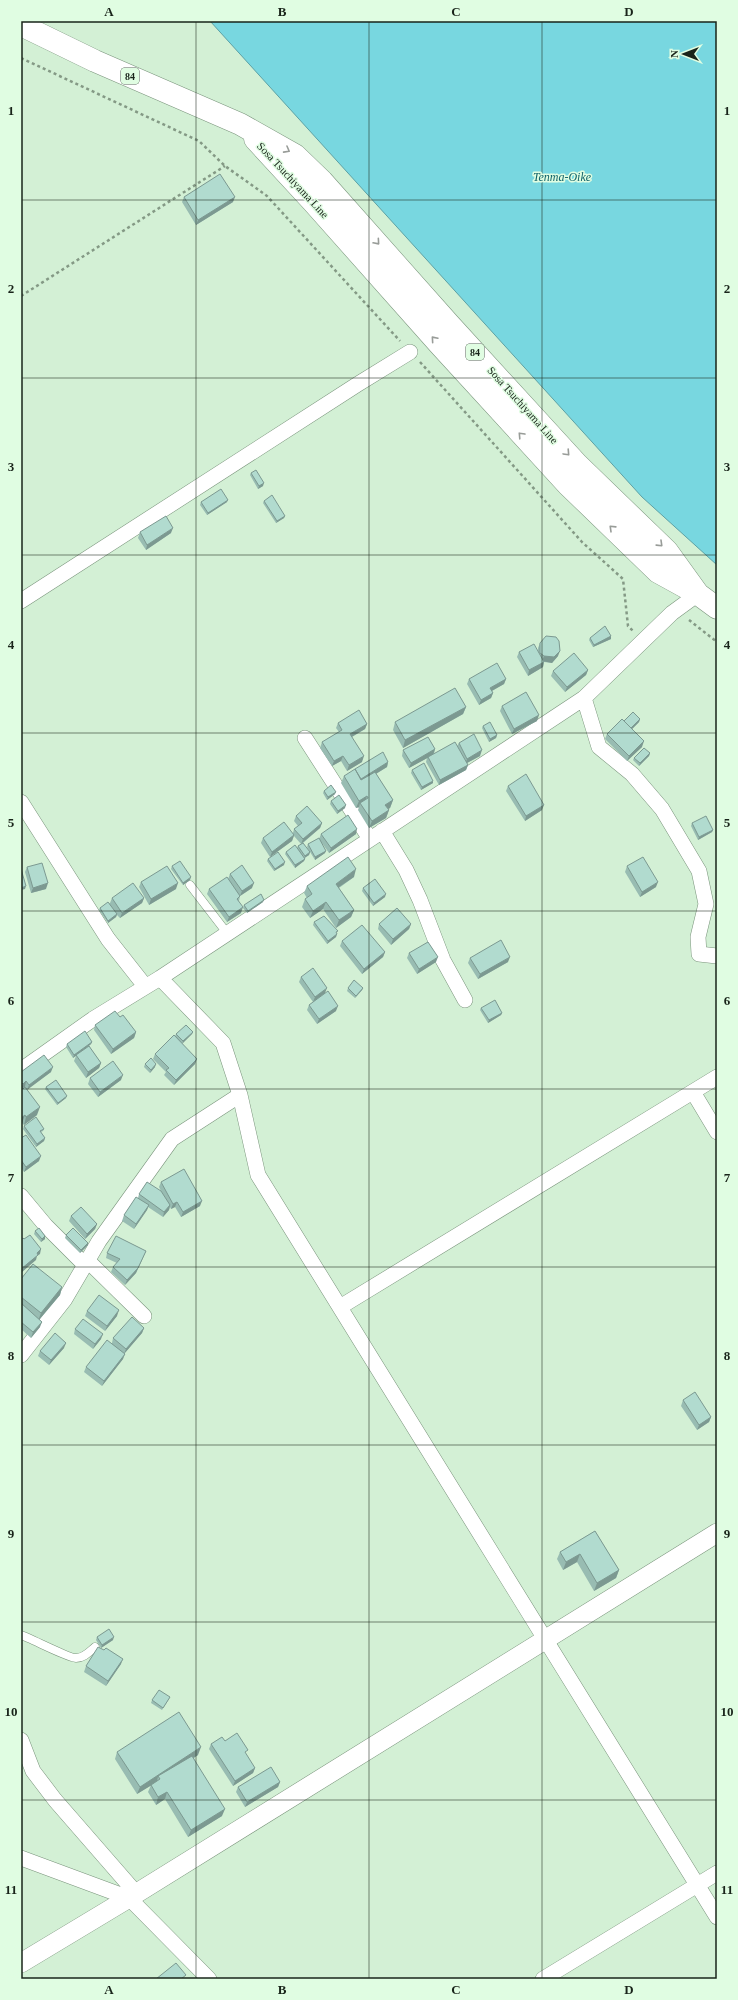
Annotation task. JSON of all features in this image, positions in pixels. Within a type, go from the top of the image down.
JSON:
[{"type":"main road","name":"Sosa Tsuchiyama Line","points":[[21,26],[95,61],[240,124],[313,202],[445,351],[568,485],[658,572],[698,594],[717,608]]},
{"type":"street","points":[[21,602],[410,352]]},
{"type":"street","points":[[21,1070],[93,1019],[160,978],[584,698],[672,612],[698,594]]},
{"type":"street","points":[[584,698],[599,747],[632,774],[662,809],[699,871],[706,904],[698,937],[699,954],[717,956]]},
{"type":"street","points":[[305,738],[376,835],[406,870],[420,900],[443,960],[465,1000]]},
{"type":"street","points":[[21,802],[108,938],[145,986]]},
{"type":"street","points":[[160,978],[223,1042],[240,1095],[258,1175],[717,1917]]},
{"type":"street","points":[[340,1307],[717,1077]]},
{"type":"street","points":[[693,1092],[717,1132]]},
{"type":"street","points":[[21,1355],[65,1299],[99,1241],[172,1140],[240,1095]]},
{"type":"street","points":[[21,1196],[46,1226],[144,1316]]},
{"type":"street","points":[[21,1963],[717,1533]]},
{"type":"street","points":[[21,1740],[33,1771],[132,1895],[206,1978]]},
{"type":"street","points":[[21,1858],[132,1895]]},
{"type":"street","points":[[543,1979],[717,1873]]},
{"type":"lane","points":[[190,885],[227,933]]},
{"type":"lane","points":[[21,1635],[40,1642],[75,1659],[83,1657],[95,1647]]},
{"type":"path","points":[[21,58],[199,140],[225,166],[267,196],[582,542],[623,579],[628,626],[642,642]]},
{"type":"path","points":[[21,296],[225,166]]},
{"type":"path","points":[[689,620],[717,642]]},
{"type":"water","name":"Tenma-Oike","points":[[210,21],[717,21],[717,565],[642,497]]},
{"type":"building","points":[[220,174],[235,197],[198,220],[184,197]]},
{"type":"building","points":[[256,470],[264,483],[259,486],[251,473]]},
{"type":"building","points":[[221,489],[228,500],[208,513],[201,502]]},
{"type":"building","points":[[272,495],[285,516],[277,521],[264,501]]},
{"type":"building","points":[[166,516],[173,528],[147,545],[140,532]]},
{"type":"building","points":[[605,626],[611,636],[594,645],[590,638]]},
{"type":"building","points":[[546,636],[556,637],[559,641],[560,651],[554,657],[544,656],[540,653],[540,643]]},
{"type":"building","points":[[534,644],[544,662],[529,670],[519,652]]},
{"type":"building","points":[[574,653],[588,670],[567,687],[553,671]]},
{"type":"building","points":[[497,663],[506,679],[490,688],[493,693],[481,700],[469,679]]},
{"type":"building","points":[[455,688],[466,707],[405,740],[395,722]]},
{"type":"building","points":[[526,692],[539,715],[514,729],[502,706]]},
{"type":"building","points":[[359,710],[367,724],[350,734],[364,756],[349,765],[343,756],[334,761],[322,742],[342,730],[338,723]]},
{"type":"building","points":[[633,712],[640,719],[631,728],[624,721]]},
{"type":"building","points":[[622,719],[644,741],[629,756],[607,734]]},
{"type":"building","points":[[490,722],[497,735],[490,739],[483,726]]},
{"type":"building","points":[[474,734],[482,750],[467,759],[459,743]]},
{"type":"building","points":[[428,737],[435,749],[411,763],[403,750]]},
{"type":"building","points":[[455,742],[468,765],[440,780],[428,757]]},
{"type":"building","points":[[644,748],[650,753],[640,763],[634,758]]},
{"type":"building","points":[[383,752],[388,762],[361,779],[355,769]]},
{"type":"building","points":[[424,763],[433,781],[422,787],[412,770]]},
{"type":"building","points":[[355,769],[361,780],[375,772],[393,800],[385,805],[389,810],[372,821],[360,803],[368,798],[367,796],[359,801],[344,776]]},
{"type":"building","points":[[526,774],[544,805],[526,816],[508,786]]},
{"type":"building","points":[[331,785],[336,792],[328,797],[324,791]]},
{"type":"building","points":[[339,795],[346,805],[338,811],[331,801]]},
{"type":"building","points":[[307,806],[322,823],[303,839],[294,829],[302,823],[296,816]]},
{"type":"building","points":[[348,815],[357,829],[331,848],[321,834]]},
{"type":"building","points":[[706,816],[713,830],[699,837],[692,823]]},
{"type":"building","points":[[284,822],[294,835],[272,852],[263,838]]},
{"type":"building","points":[[319,838],[326,851],[315,857],[308,844]]},
{"type":"building","points":[[303,843],[310,852],[305,856],[298,846]]},
{"type":"building","points":[[295,845],[305,859],[295,865],[286,852]]},
{"type":"building","points":[[278,852],[285,862],[275,869],[268,859]]},
{"type":"building","points":[[348,857],[356,869],[336,884],[354,910],[339,920],[326,902],[313,911],[305,899],[312,894],[307,886]]},
{"type":"building","points":[[643,857],[658,882],[642,892],[627,866]]},
{"type":"building","points":[[180,861],[191,877],[183,883],[172,866]]},
{"type":"building","points":[[42,863],[48,883],[33,888],[27,867]]},
{"type":"building","points":[[242,865],[254,883],[242,891],[230,874]]},
{"type":"building","points":[[167,866],[178,883],[151,899],[141,882]]},
{"type":"building","points":[[21,869],[26,886],[21,888]]},
{"type":"building","points":[[227,877],[240,896],[237,899],[243,907],[229,917],[209,889]]},
{"type":"building","points":[[375,879],[386,894],[374,903],[363,888]]},
{"type":"building","points":[[133,883],[144,898],[122,913],[112,898]]},
{"type":"building","points":[[261,894],[264,900],[248,911],[244,905]]},
{"type":"building","points":[[108,902],[117,914],[108,921],[100,908]]},
{"type":"building","points":[[397,908],[411,924],[393,939],[379,924]]},
{"type":"building","points":[[324,916],[338,931],[336,932],[337,934],[328,941],[314,922]]},
{"type":"building","points":[[362,925],[385,952],[364,969],[342,941]]},
{"type":"building","points":[[501,940],[510,957],[480,974],[470,958]]},
{"type":"building","points":[[428,942],[438,957],[419,969],[409,953]]},
{"type":"building","points":[[313,968],[327,988],[315,997],[301,977]]},
{"type":"building","points":[[354,980],[363,988],[356,996],[348,988]]},
{"type":"building","points":[[328,991],[338,1006],[319,1019],[309,1005]]},
{"type":"building","points":[[495,1000],[502,1013],[489,1020],[481,1008]]},
{"type":"building","points":[[115,1011],[120,1017],[123,1015],[136,1032],[113,1049],[95,1025]]},
{"type":"building","points":[[186,1025],[193,1032],[183,1041],[176,1034]]},
{"type":"building","points":[[85,1031],[92,1042],[74,1055],[67,1044]]},
{"type":"building","points":[[174,1035],[197,1059],[176,1080],[166,1070],[169,1068],[155,1054]]},
{"type":"building","points":[[89,1046],[101,1063],[88,1072],[76,1055]]},
{"type":"building","points":[[44,1055],[53,1067],[29,1085],[26,1081],[23,1084],[21,1082],[21,1072]]},
{"type":"building","points":[[151,1058],[156,1064],[151,1070],[145,1064]]},
{"type":"building","points":[[113,1061],[123,1075],[100,1092],[90,1078]]},
{"type":"building","points":[[56,1080],[67,1096],[58,1103],[46,1087]]},
{"type":"building","points":[[21,1086],[23,1089],[25,1087],[40,1107],[26,1117],[25,1115],[21,1118]]},
{"type":"building","points":[[36,1117],[44,1129],[40,1131],[45,1138],[37,1144],[24,1126]]},
{"type":"building","points":[[26,1135],[41,1156],[26,1167],[21,1160],[21,1138]]},
{"type":"building","points":[[184,1169],[202,1201],[183,1212],[177,1202],[173,1204],[161,1182]]},
{"type":"building","points":[[147,1182],[161,1191],[170,1205],[164,1212],[139,1194]]},
{"type":"building","points":[[136,1197],[149,1205],[136,1224],[124,1215]]},
{"type":"building","points":[[81,1207],[97,1224],[87,1234],[71,1216]]},
{"type":"building","points":[[39,1228],[45,1236],[42,1239],[35,1231]]},
{"type":"building","points":[[73,1228],[88,1243],[81,1250],[66,1235]]},
{"type":"building","points":[[30,1235],[41,1249],[37,1253],[38,1255],[21,1269],[21,1239],[24,1239]]},
{"type":"building","points":[[116,1236],[146,1251],[138,1268],[127,1280],[113,1267],[120,1259],[107,1253]]},
{"type":"building","points":[[33,1264],[62,1287],[41,1313],[21,1297],[21,1279]]},
{"type":"building","points":[[99,1295],[119,1310],[107,1326],[87,1311]]},
{"type":"building","points":[[21,1303],[42,1322],[33,1332],[21,1322]]},
{"type":"building","points":[[132,1317],[144,1328],[126,1349],[113,1338]]},
{"type":"building","points":[[83,1319],[103,1334],[95,1344],[75,1329]]},
{"type":"building","points":[[55,1333],[66,1343],[51,1360],[40,1351]]},
{"type":"building","points":[[107,1340],[125,1354],[104,1381],[86,1367]]},
{"type":"building","points":[[695,1392],[711,1417],[699,1425],[683,1400]]},
{"type":"building","points":[[595,1531],[619,1570],[597,1583],[580,1554],[566,1562],[560,1552]]},
{"type":"building","points":[[109,1629],[114,1637],[102,1645],[97,1637]]},
{"type":"building","points":[[98,1647],[104,1650],[106,1648],[123,1659],[108,1681],[86,1666]]},
{"type":"building","points":[[159,1690],[170,1697],[163,1708],[152,1700]]},
{"type":"building","points":[[179,1712],[201,1747],[140,1787],[117,1752]]},
{"type":"building","points":[[237,1733],[248,1750],[245,1752],[255,1768],[235,1781],[211,1744],[222,1737],[225,1741]]},
{"type":"building","points":[[192,1756],[225,1809],[191,1830],[167,1792],[158,1797],[151,1785],[160,1779],[158,1776]]},
{"type":"building","points":[[271,1767],[280,1782],[247,1802],[238,1787]]},
{"type":"building","points":[[176,1963],[186,1975],[181,1979],[156,1979]]}]
